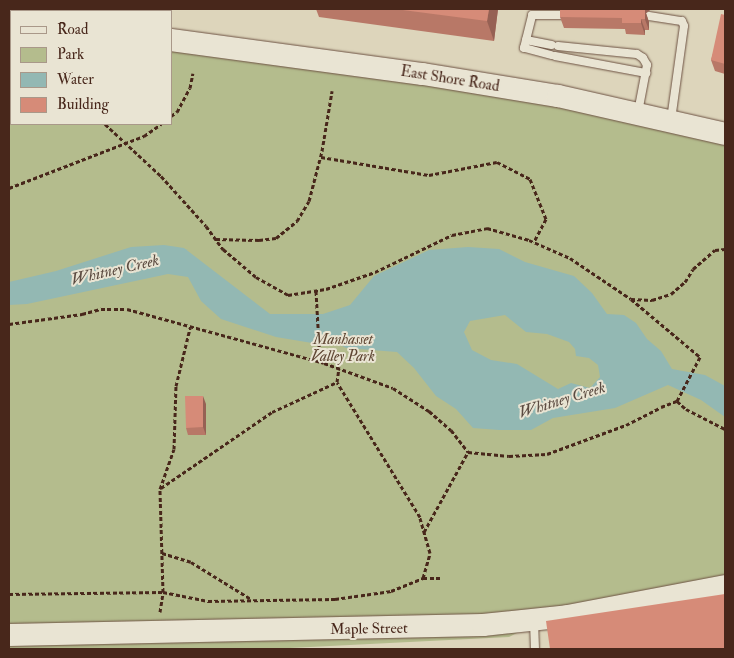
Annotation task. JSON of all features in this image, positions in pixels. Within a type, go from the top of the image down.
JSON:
[{"type":"street","name":"East Shore Road","points":[[172,40],[423,74],[558,96],[725,134]]},
{"type":"street","name":"Maple Street","points":[[9,635],[443,627],[534,620],[632,605],[725,586]]},
{"type":"lane","points":[[564,15],[532,15],[524,48],[646,73]]},
{"type":"lane","points":[[650,16],[682,21],[684,26],[671,122]]},
{"type":"lane","points":[[526,40],[637,54],[647,65],[638,114]]},
{"type":"lane","points":[[534,620],[535,649]]},
{"type":"path","points":[[172,115],[177,112],[190,88],[193,73]]},
{"type":"path","points":[[215,239],[276,238],[297,221],[309,201],[321,157],[332,91]]},
{"type":"path","points":[[9,324],[82,314],[101,309],[127,309],[190,328],[320,362],[393,388],[429,411],[451,430],[468,452],[509,456],[547,454],[626,425],[677,401],[700,357],[631,299],[570,258],[534,242],[486,228],[452,235],[375,272],[316,290],[288,295],[256,277],[222,249],[161,176],[106,125]]},
{"type":"path","points":[[9,188],[144,136],[160,125]]},
{"type":"path","points":[[321,157],[428,175],[497,162],[530,179],[546,219],[534,242]]},
{"type":"path","points":[[631,299],[652,300],[671,294],[685,282],[693,269],[715,250],[725,249]]},
{"type":"path","points":[[316,290],[320,362]]},
{"type":"path","points":[[157,632],[163,592],[160,489],[174,449],[176,386],[190,328]]},
{"type":"path","points":[[339,368],[338,382],[420,517],[430,553],[423,578]]},
{"type":"path","points":[[160,489],[272,412],[338,382]]},
{"type":"path","points":[[677,401],[686,408],[725,429]]},
{"type":"path","points":[[424,532],[468,452]]},
{"type":"path","points":[[162,553],[191,562],[251,600]]},
{"type":"path","points":[[9,594],[163,592],[208,601],[335,599],[391,591],[423,578],[441,578]]},
{"type":"green space","name":"Manhasset Valley Park","points":[[9,18],[10,125],[172,125],[172,40],[725,133],[725,586],[519,632],[509,637],[270,649],[9,649]]},
{"type":"water","name":"Whitney Creek","points":[[164,245],[184,248],[270,314],[323,314],[350,305],[374,276],[429,250],[468,247],[499,249],[525,262],[574,276],[592,293],[607,314],[624,315],[636,323],[647,339],[661,351],[672,369],[705,375],[725,386],[725,417],[701,400],[668,385],[615,408],[553,418],[531,430],[473,428],[456,409],[436,396],[414,368],[397,352],[346,348],[340,345],[336,336],[312,343],[276,337],[221,319],[201,301],[188,277],[168,274],[27,304],[9,305],[9,282],[56,271],[131,247]],"holes":[[[505,315],[526,332],[547,334],[569,342],[575,349],[576,356],[589,358],[598,365],[600,377],[590,388],[571,383],[558,389],[517,364],[491,360],[472,350],[464,332],[470,321]]]},
{"type":"building","points":[[395,9],[489,9],[487,21]]},
{"type":"building","points":[[560,9],[641,9],[645,10],[645,19],[641,19],[641,23],[622,23],[622,18],[560,17]]},
{"type":"building","points":[[721,14],[725,15],[725,64],[711,60]]},
{"type":"building","points":[[185,396],[203,396],[203,427],[186,428]]},
{"type":"building","points":[[725,594],[725,649],[550,649],[546,621]]}]
